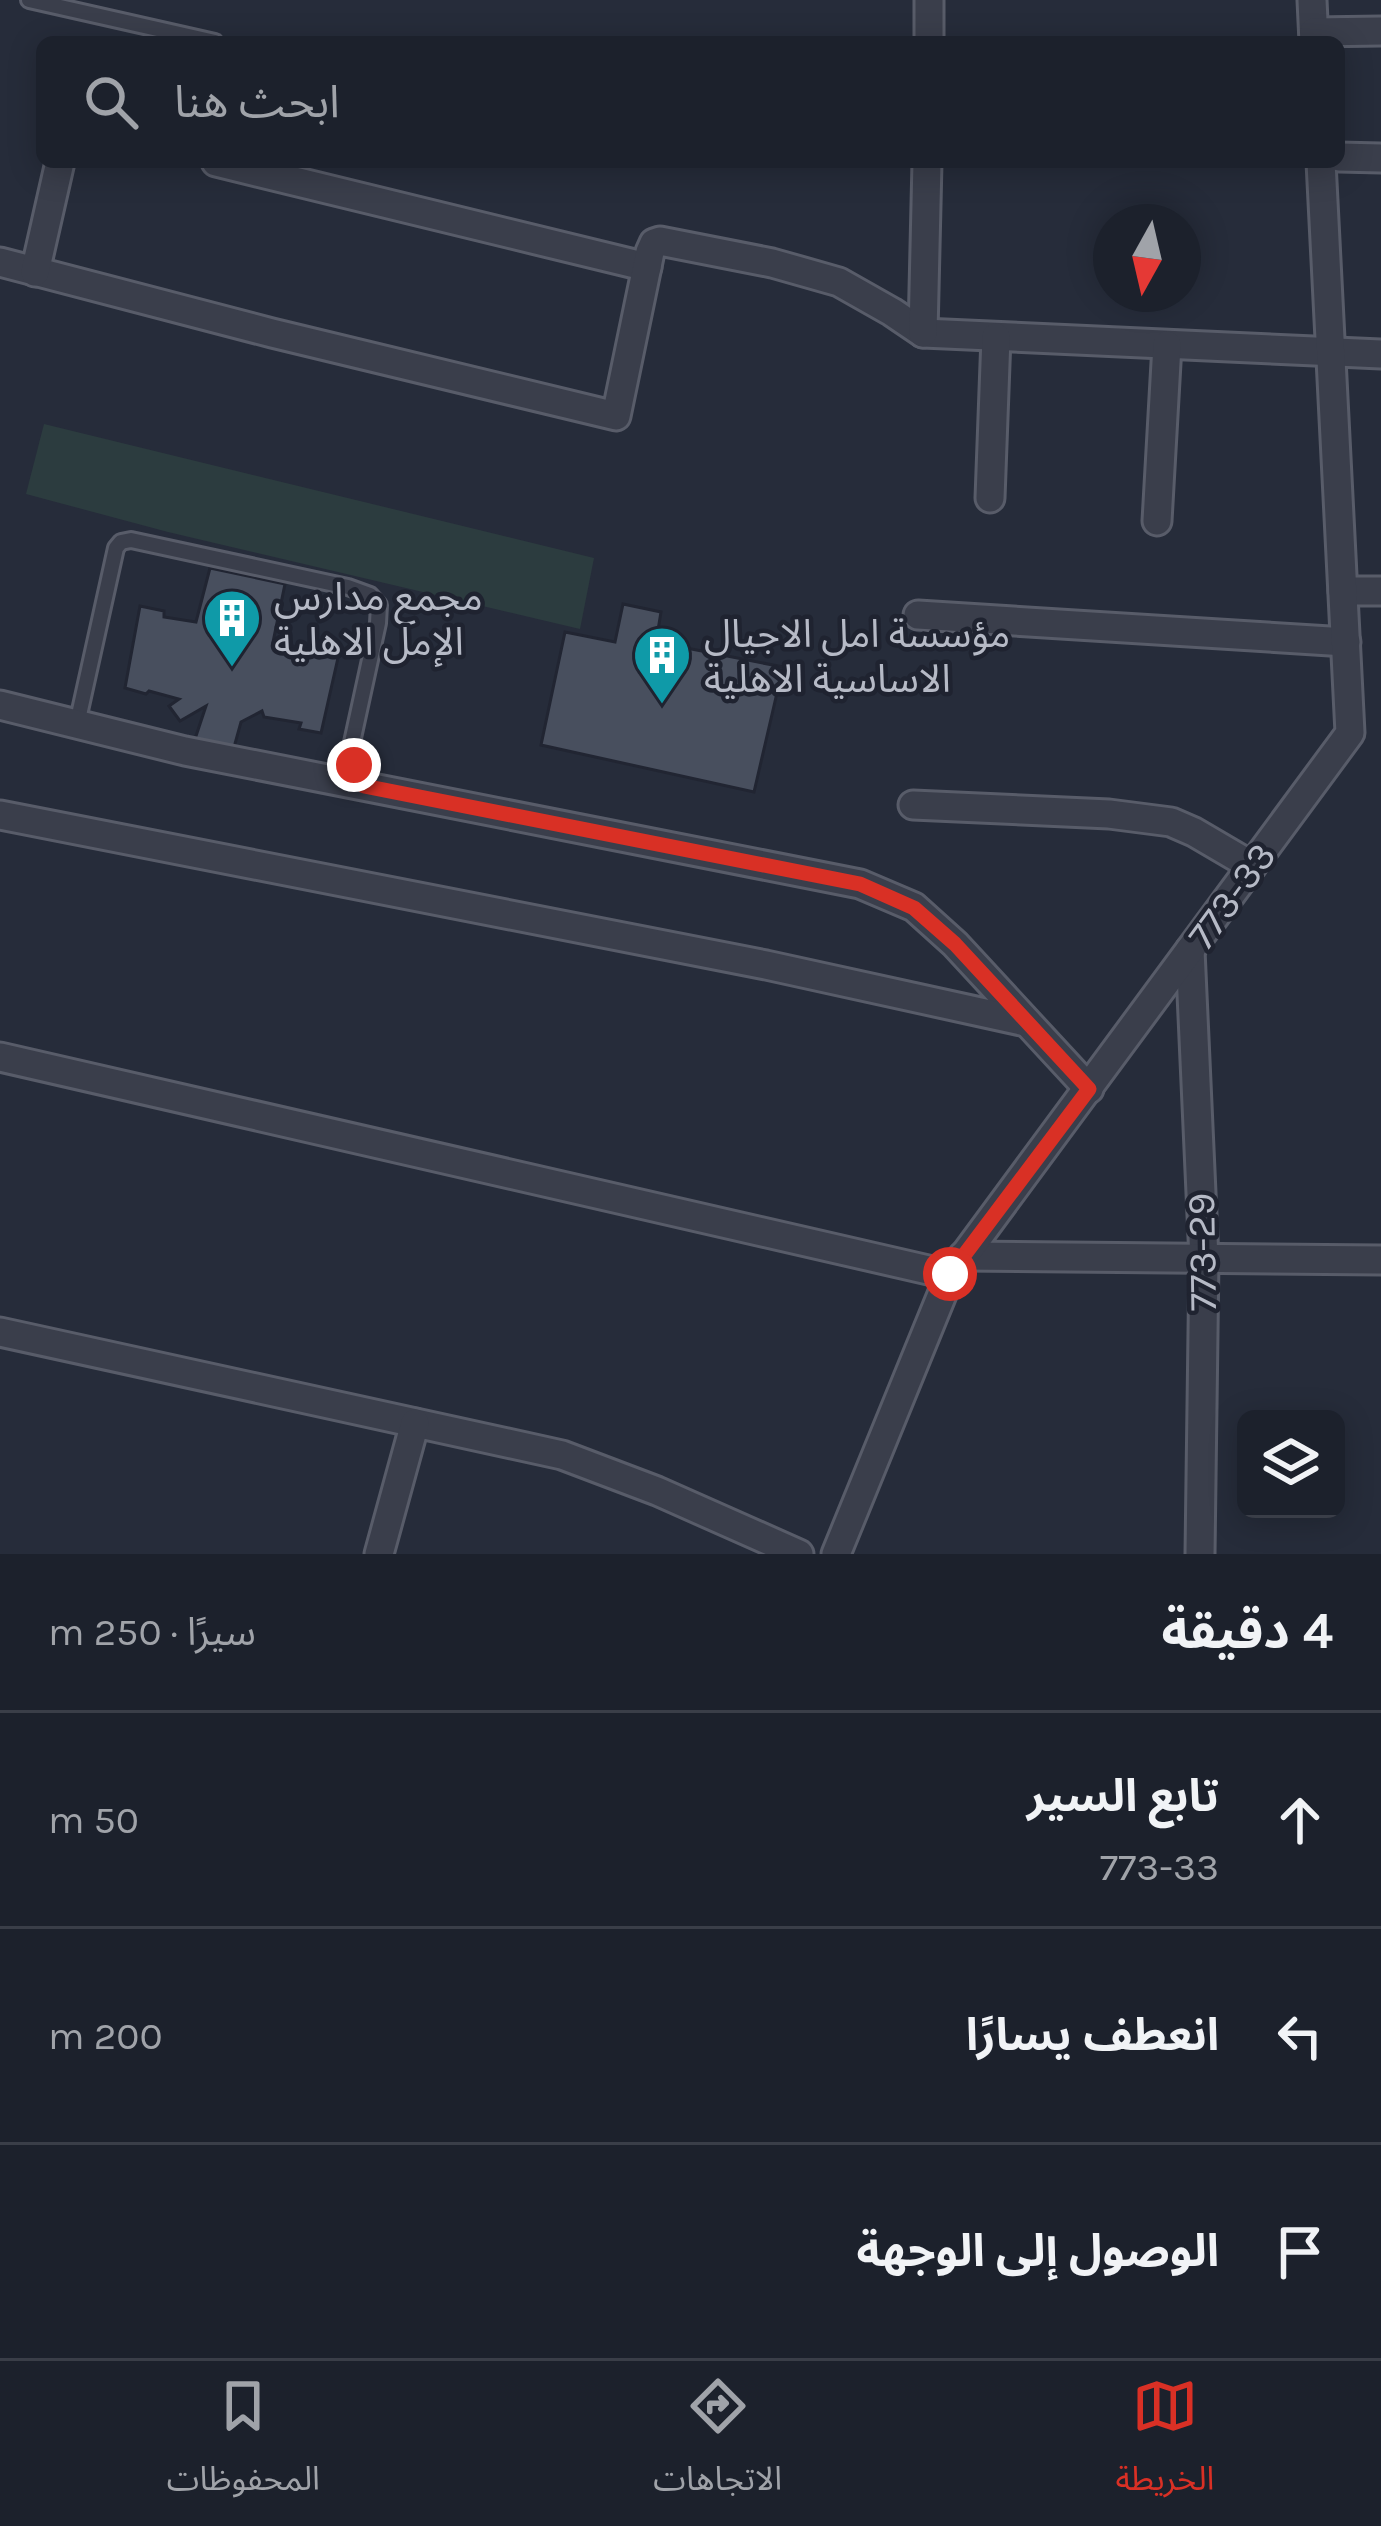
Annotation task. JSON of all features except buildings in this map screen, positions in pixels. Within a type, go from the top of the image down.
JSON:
[{"type":"street","points":[[928,36],[929,0]]},
{"type":"street","points":[[1312,0],[1314,36]]},
{"type":"street","points":[[1325,36],[1381,31]]},
{"type":"street","points":[[1345,158],[1381,158]]},
{"type":"street","points":[[35,272],[59,168]]},
{"type":"street","points":[[241,168],[647,267]]},
{"type":"street","points":[[922,333],[927,168]]},
{"type":"street","points":[[1322,168],[1350,733],[1381,734]]},
{"type":"street","points":[[0,262],[616,416],[651,247],[660,241],[772,262],[839,282],[922,333],[1381,354]]},
{"type":"street","points":[[990,498],[996,337]]},
{"type":"street","points":[[1157,521],[1167,345]]},
{"type":"street","points":[[1343,591],[1381,591]]},
{"type":"street","points":[[918,615],[1346,642]]},
{"type":"street","points":[[0,705],[184,751],[860,884],[914,908],[955,944],[1089,1089]]},
{"type":"street","name":"773-33","points":[[836,1554],[957,1265],[1350,733]]},
{"type":"street","points":[[913,805],[1109,814],[1171,822],[1252,866]]},
{"type":"street","points":[[0,814],[766,965],[1026,1022]]},
{"type":"street","name":"773-29","points":[[1190,950],[1204,1259],[1199,1554]]},
{"type":"street","points":[[0,1057],[957,1265],[1381,1259]]},
{"type":"street","points":[[0,1332],[562,1455],[799,1554]]},
{"type":"street","points":[[379,1554],[415,1423]]},
{"type":"lane","points":[[29,0],[188,36]]},
{"type":"lane","points":[[77,724],[116,548],[131,540],[370,595],[379,605],[378,622],[351,747],[364,786]]},
{"type":"shaded area","points":[[44,424],[594,558],[580,629],[26,494]]},
{"type":"place","name":"مجمع مدارس الإمل الاهلية","points":[[232,669]]},
{"type":"place","name":"مؤسسة امل الاجيال الاساسية الاهلية","points":[[662,706]]},
{"type":"route","points":[[354,765],[364,786],[860,884],[914,908],[955,944],[1089,1089],[950,1274]]}]
